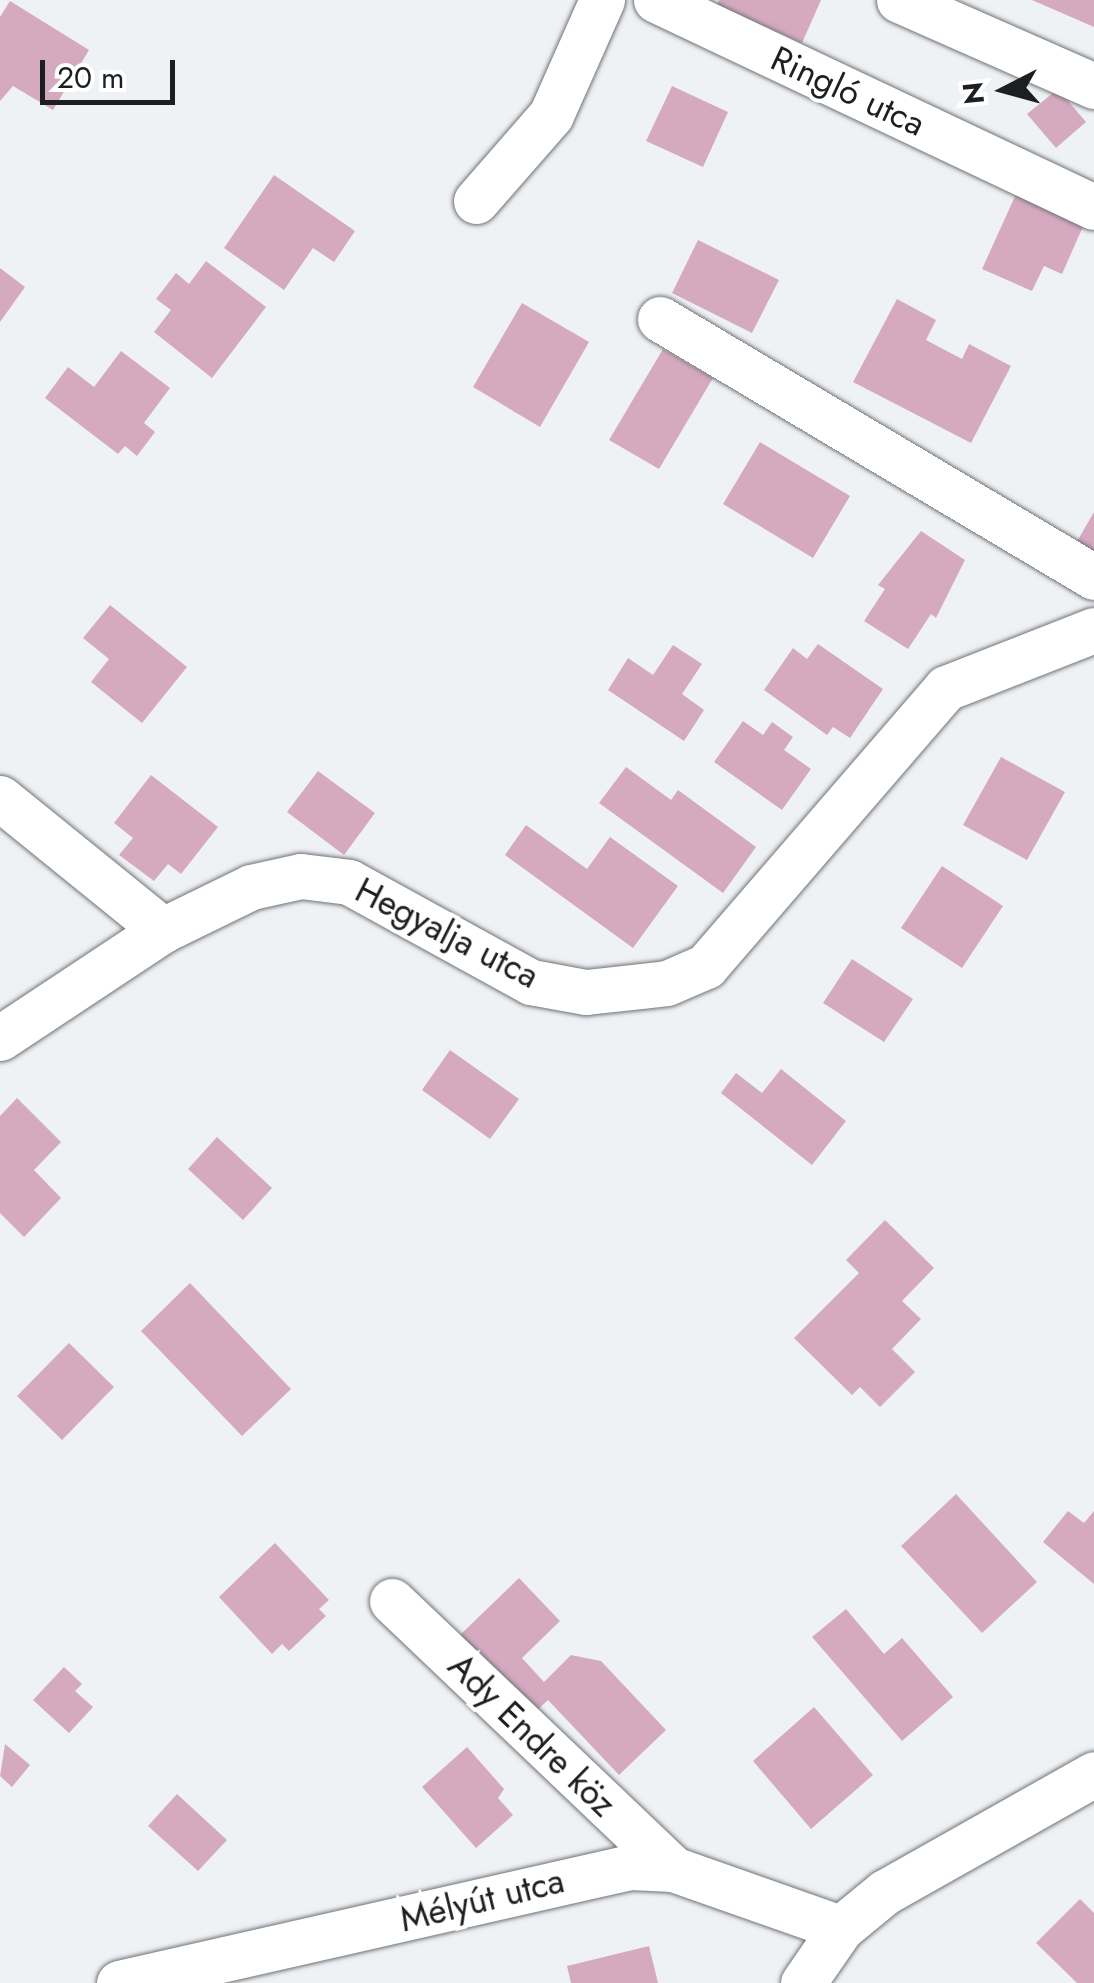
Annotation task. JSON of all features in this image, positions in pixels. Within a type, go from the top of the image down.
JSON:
[{"type":"street","points":[[476,202],[551,114],[602,0]]},
{"type":"street","name":"Ringló utca","points":[[656,0],[1094,207]]},
{"type":"street","points":[[899,0],[1094,86]]},
{"type":"street","points":[[660,319],[1094,577]]},
{"type":"street","name":"Hegyalja utca","points":[[0,1038],[163,930],[251,887],[301,876],[349,882],[532,982],[586,992],[667,983],[706,966],[946,688],[1094,630]]},
{"type":"street","points":[[0,798],[163,930]]},
{"type":"street","name":"Ady Endre köz","points":[[392,1601],[672,1869]]},
{"type":"street","points":[[803,1983],[841,1928],[935,1859],[1094,1774]]},
{"type":"street","name":"Mélyút utca","points":[[119,1983],[189,1962],[470,1907],[590,1872],[672,1869],[841,1928]]},
{"type":"building","points":[[719,0],[821,0],[802,43],[717,5]]},
{"type":"building","points":[[1032,0],[1094,0],[1094,27]]},
{"type":"building","points":[[10,1],[89,50],[53,110],[13,86],[0,101],[0,17]]},
{"type":"building","points":[[672,86],[728,112],[703,167],[646,141]]},
{"type":"building","points":[[1058,89],[1086,122],[1056,148],[1027,114]]},
{"type":"building","points":[[274,175],[355,231],[334,262],[313,248],[284,290],[224,248]]},
{"type":"building","points":[[1017,192],[1085,222],[1062,274],[1044,266],[1032,291],[982,269]]},
{"type":"building","points":[[698,240],[779,280],[752,333],[672,293]]},
{"type":"building","points":[[206,261],[266,307],[212,378],[154,332],[171,310],[156,299],[176,273],[189,284]]},
{"type":"building","points":[[0,268],[25,287],[0,322]]},
{"type":"building","points":[[897,299],[936,320],[926,340],[962,359],[969,344],[1011,366],[971,443],[853,382]]},
{"type":"building","points":[[522,303],[589,342],[540,427],[473,387]]},
{"type":"building","points":[[663,349],[713,378],[659,469],[609,440]]},
{"type":"building","points":[[121,351],[170,388],[144,423],[155,432],[137,456],[125,446],[118,454],[45,398],[68,367],[94,387]]},
{"type":"building","points":[[760,442],[850,496],[813,558],[723,504]]},
{"type":"building","points":[[1094,512],[1094,556],[1075,545]]},
{"type":"building","points":[[921,531],[965,560],[936,618],[931,614],[908,649],[864,621],[885,589],[878,585]]},
{"type":"building","points":[[110,605],[187,667],[142,723],[91,682],[109,659],[83,638]]},
{"type":"building","points":[[818,644],[883,689],[850,738],[833,727],[827,735],[764,690],[793,648],[807,659]]},
{"type":"building","points":[[673,645],[702,664],[682,694],[704,710],[684,741],[608,690],[628,658],[653,675]]},
{"type":"building","points":[[743,721],[763,735],[772,722],[793,737],[784,750],[811,769],[782,810],[714,762]]},
{"type":"building","points":[[1001,757],[1065,792],[1027,860],[963,825]]},
{"type":"building","points":[[626,767],[671,800],[678,790],[756,847],[723,893],[599,803]]},
{"type":"building","points":[[318,771],[375,813],[344,855],[287,812]]},
{"type":"building","points":[[151,775],[218,827],[181,874],[168,864],[154,881],[119,855],[133,838],[114,823]]},
{"type":"building","points":[[526,825],[587,869],[610,837],[678,886],[633,948],[505,855]]},
{"type":"building","points":[[942,866],[1003,906],[962,968],[901,928]]},
{"type":"building","points":[[852,959],[913,999],[884,1042],[823,1003]]},
{"type":"building","points":[[450,1050],[519,1099],[490,1139],[422,1090]]},
{"type":"building","points":[[781,1069],[846,1121],[812,1165],[721,1093],[736,1073],[762,1093]]},
{"type":"building","points":[[17,1098],[61,1142],[34,1170],[61,1198],[24,1237],[0,1213],[0,1116]]},
{"type":"building","points":[[217,1137],[272,1188],[243,1220],[188,1169]]},
{"type":"building","points":[[885,1220],[934,1268],[902,1301],[921,1319],[892,1349],[915,1372],[880,1407],[860,1387],[852,1395],[794,1338],[859,1273],[846,1260]]},
{"type":"building","points":[[190,1283],[291,1389],[242,1436],[141,1331]]},
{"type":"building","points":[[69,1343],[114,1387],[62,1440],[17,1396]]},
{"type":"building","points":[[956,1494],[1037,1582],[982,1633],[901,1546]]},
{"type":"building","points":[[1068,1511],[1084,1523],[1094,1511],[1094,1584],[1043,1542]]},
{"type":"building","points":[[275,1543],[329,1600],[319,1609],[326,1616],[289,1651],[282,1644],[272,1654],[219,1597]]},
{"type":"building","points":[[519,1578],[560,1621],[522,1658],[544,1682],[571,1655],[601,1661],[666,1730],[619,1775],[548,1700],[533,1714],[459,1636]]},
{"type":"building","points":[[846,1609],[884,1654],[902,1638],[953,1697],[902,1741],[812,1637]]},
{"type":"building","points":[[64,1667],[82,1684],[75,1691],[93,1707],[69,1733],[33,1700]]},
{"type":"building","points":[[814,1707],[873,1775],[811,1829],[753,1761]]},
{"type":"building","points":[[5,1744],[30,1765],[12,1787],[0,1776]]},
{"type":"building","points":[[467,1747],[504,1789],[498,1798],[513,1815],[476,1848],[422,1787]]},
{"type":"building","points":[[177,1794],[227,1840],[198,1871],[148,1826]]},
{"type":"building","points":[[1080,1899],[1094,1913],[1094,1983],[1077,1983],[1036,1943]]},
{"type":"building","points":[[649,1946],[658,1983],[571,1983],[567,1966]]}]
